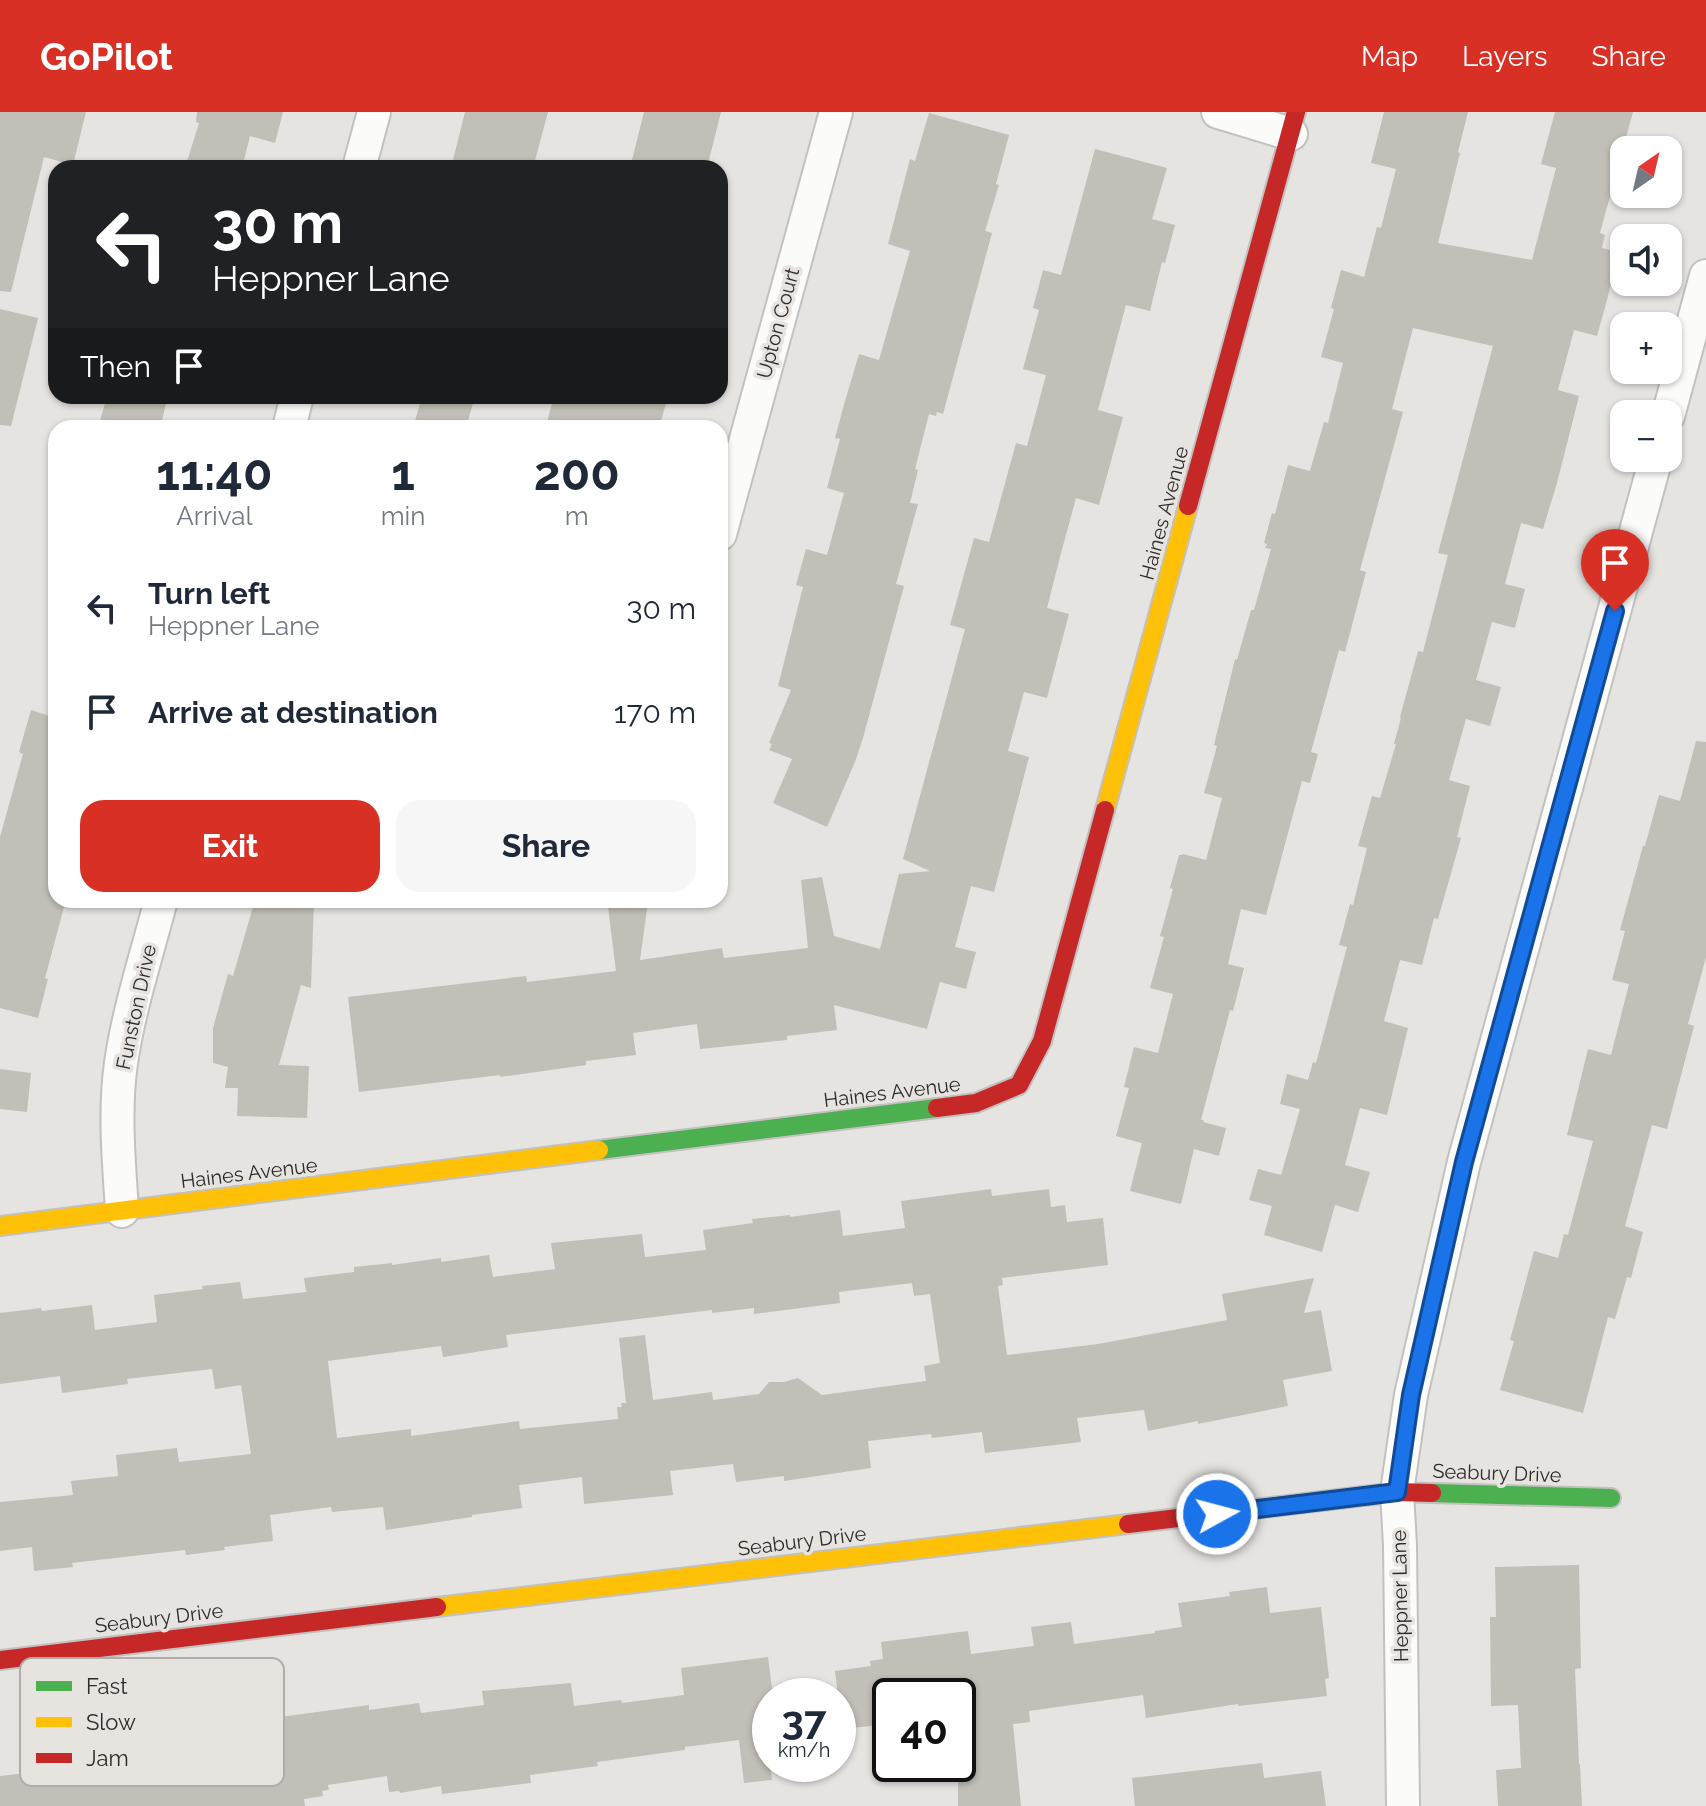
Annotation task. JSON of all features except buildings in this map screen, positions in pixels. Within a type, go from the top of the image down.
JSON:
[{"type":"street","points":[[361,160],[374,112]]},
{"type":"street","name":"Upton Court","points":[[728,505],[836,112]]},
{"type":"street","points":[[1218,112],[1294,123]]},
{"type":"street","name":"Haines Avenue","points":[[0,1226],[976,1103],[1019,1085],[1042,1041],[1294,123]]},
{"type":"street","points":[[1672,400],[1706,276]]},
{"type":"street","name":"Heppner Lane","points":[[1403,1806],[1397,1492],[1411,1395],[1464,1162],[1652,472]]},
{"type":"street","name":"Funston Drive","points":[[122,1211],[118,1126],[121,1064],[132,1006],[159,908]]},
{"type":"street","name":"Seabury Drive","points":[[0,1660],[1397,1492],[1611,1498]]},
{"type":"traffic: fast","points":[[599,1150],[937,1108]]},
{"type":"traffic: fast","points":[[1432,1493],[1611,1498]]},
{"type":"traffic: slow","points":[[1105,810],[1188,506]]},
{"type":"traffic: slow","points":[[0,1226],[599,1150]]},
{"type":"traffic: slow","points":[[437,1607],[1128,1524]]},
{"type":"traffic: jam","points":[[1188,506],[1296,112]]},
{"type":"traffic: jam","points":[[937,1108],[976,1103],[1019,1085],[1042,1041],[1105,810]]},
{"type":"traffic: jam","points":[[1128,1524],[1397,1492],[1432,1493]]},
{"type":"traffic: jam","points":[[0,1660],[437,1607]]},
{"type":"route","points":[[1217,1514],[1397,1492],[1411,1395],[1464,1162],[1615,611]]}]
